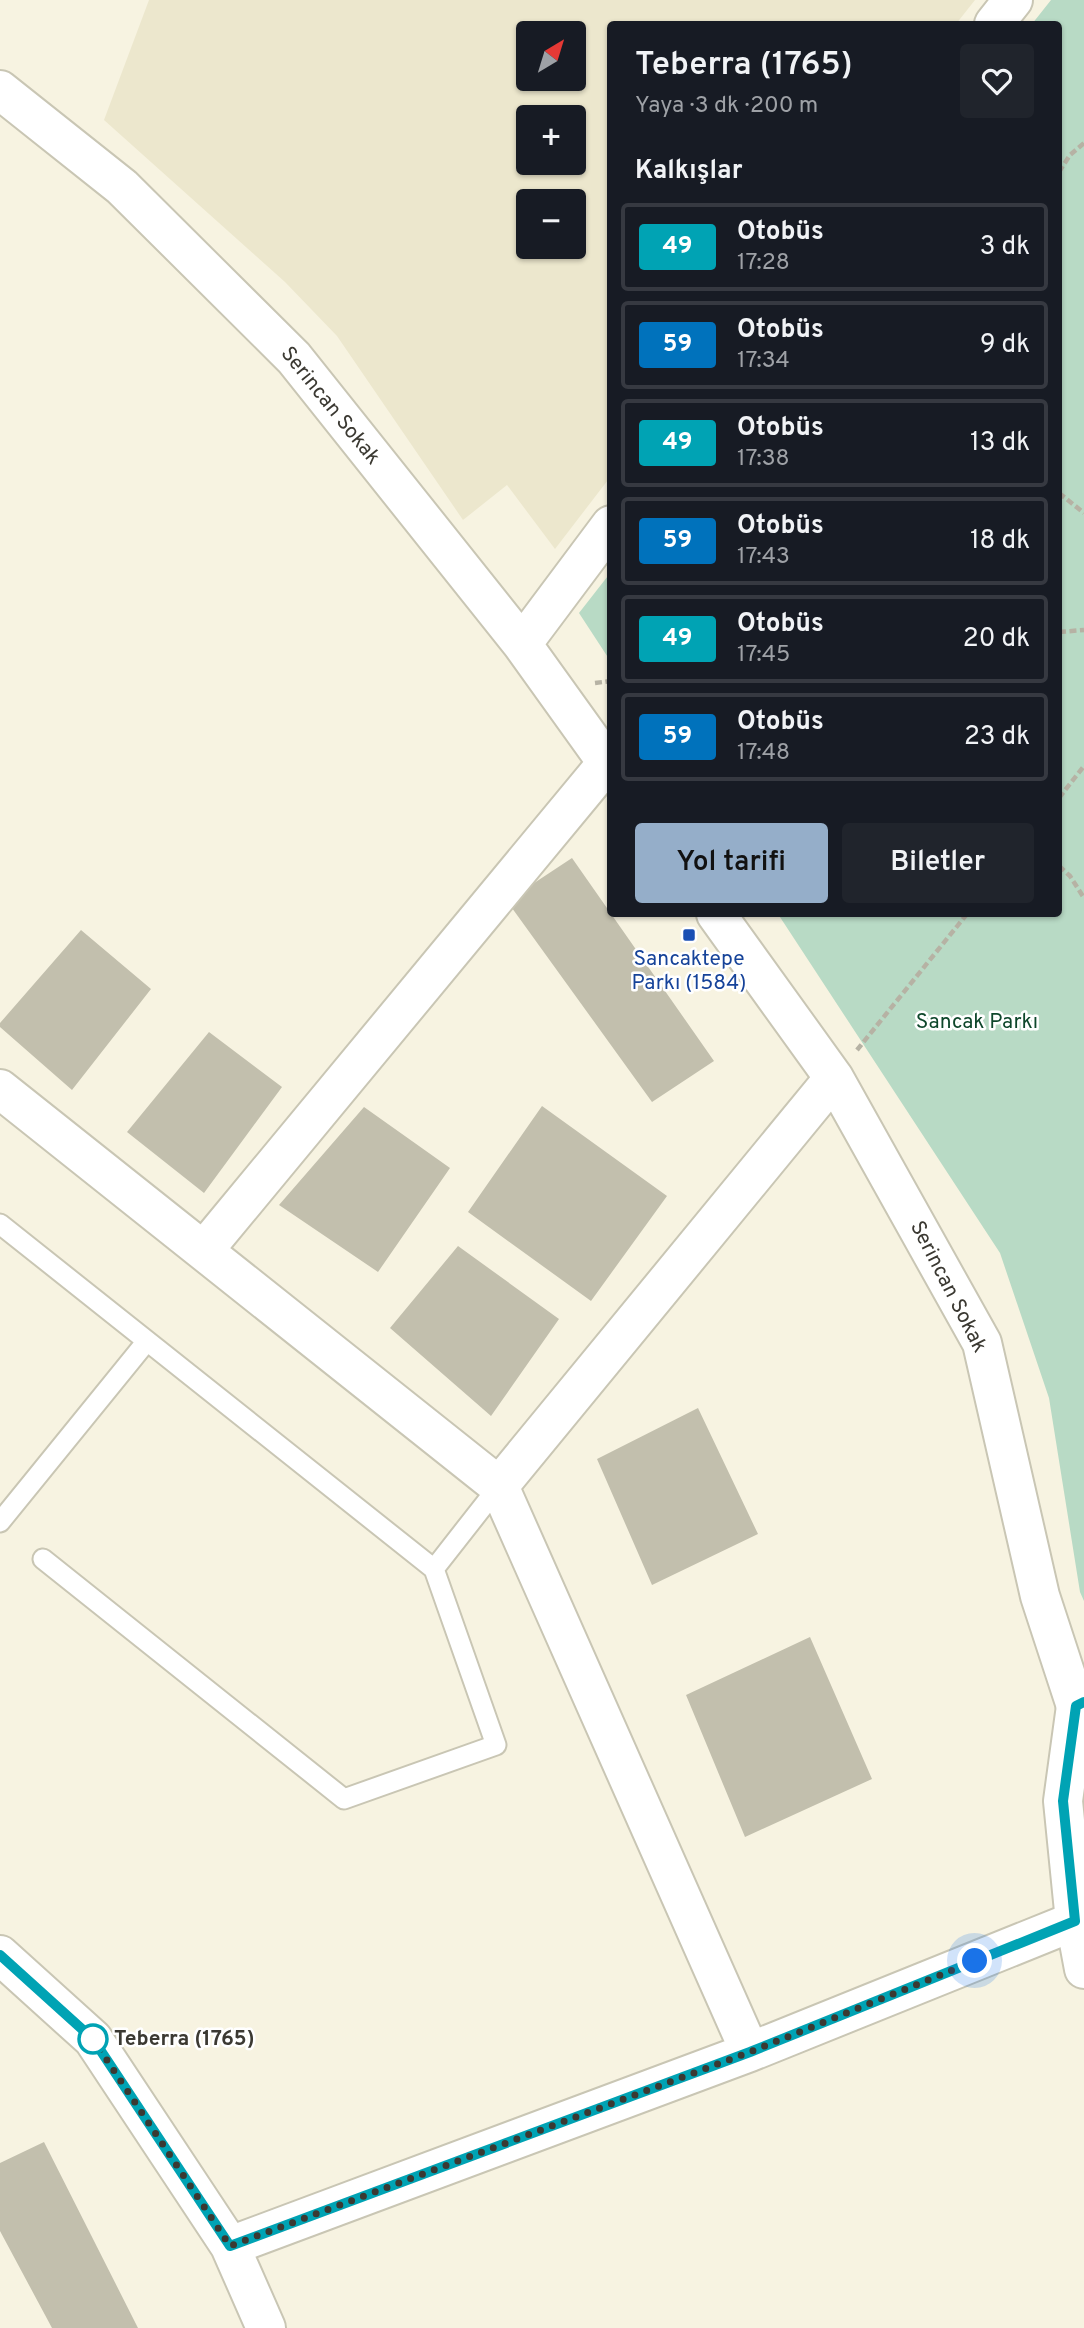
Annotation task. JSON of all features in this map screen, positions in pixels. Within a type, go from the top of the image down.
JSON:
[{"type":"street","points":[[996,21],[1013,0]]},
{"type":"street","name":"Serincan Sokak","points":[[0,90],[122,187],[294,358],[522,644],[607,762]]},
{"type":"street","points":[[522,644],[607,530]]},
{"type":"street","points":[[204,1250],[607,767]]},
{"type":"street","name":"Serincan Sokak","points":[[718,917],[834,1078],[982,1343],[1040,1597],[1080,1704]]},
{"type":"street","points":[[499,1486],[834,1078]]},
{"type":"street","points":[[0,1089],[499,1486],[750,2052]]},
{"type":"street","points":[[1080,1704],[1063,1801],[1075,1921],[1084,1969]]},
{"type":"street","points":[[230,2246],[750,2052],[1075,1921]]},
{"type":"street","points":[[0,1955],[93,2039],[230,2246],[266,2328]]},
{"type":"lane","points":[[0,1224],[434,1569],[496,1745],[344,1799],[43,1559]]},
{"type":"lane","points":[[0,1522],[148,1341]]},
{"type":"lane","points":[[434,1569],[499,1486]]},
{"type":"path","points":[[1062,167],[1070,155],[1084,143]]},
{"type":"path","points":[[1062,495],[1084,513]]},
{"type":"path","points":[[1062,632],[1084,630]]},
{"type":"path","points":[[1062,794],[1084,766]]},
{"type":"path","points":[[1062,870],[1084,898]]},
{"type":"path","points":[[834,1078],[965,917]]},
{"type":"shaded area","points":[[149,0],[975,0],[958,21],[607,21],[607,481],[555,549],[507,485],[463,520],[337,336],[285,282],[104,120]]},
{"type":"green space","name":"Sancak Parkı","points":[[1051,0],[1084,0],[1084,1601],[1080,1592],[1049,1398],[1000,1253],[780,917],[1062,917],[1062,21],[1034,21]]},
{"type":"green space","points":[[607,577],[607,656],[579,613]]},
{"type":"building","points":[[572,858],[607,908],[607,917],[613,917],[714,1061],[652,1102],[507,901]]},
{"type":"building","points":[[81,930],[151,989],[72,1090],[0,1027],[0,1023]]},
{"type":"building","points":[[209,1032],[282,1087],[204,1193],[127,1132]]},
{"type":"building","points":[[542,1106],[667,1196],[591,1301],[468,1212]]},
{"type":"building","points":[[364,1107],[450,1168],[378,1272],[279,1205]]},
{"type":"building","points":[[458,1246],[559,1319],[491,1416],[390,1328]]},
{"type":"building","points":[[698,1408],[758,1534],[652,1585],[597,1459]]},
{"type":"building","points":[[810,1637],[872,1779],[745,1837],[686,1695]]},
{"type":"building","points":[[44,2142],[138,2328],[52,2328],[0,2231],[0,2163]]},
{"type":"bus line","name":"49","points":[[0,1955],[93,2039],[230,2246],[750,2052],[1075,1921],[1063,1801],[1076,1706],[1084,1702]]},
{"type":"place","name":"Sancaktepe Parkı (1584)","points":[[689,935]]},
{"type":"place","name":"Teberra (1765)","points":[[93,2039]]},
{"type":"route","points":[[93,2039],[230,2246],[750,2052],[975,1961]]}]
